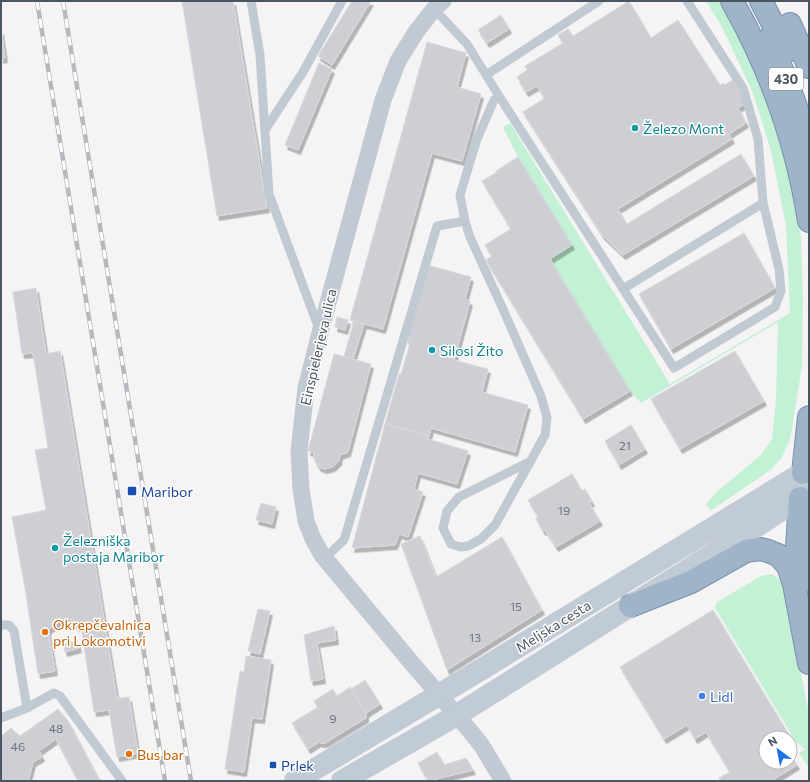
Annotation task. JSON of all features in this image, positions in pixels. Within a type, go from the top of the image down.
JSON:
[{"type":"highway","points":[[732,1],[757,48],[769,78],[795,153],[805,194],[809,221]]},
{"type":"highway","name":"430","points":[[748,1],[783,70],[797,108],[809,149]]},
{"type":"highway","name":"430","points":[[761,1],[778,32],[809,107]]},
{"type":"highway","points":[[778,1],[792,27],[809,67]]},
{"type":"highway","points":[[802,621],[797,548],[805,483],[809,417]]},
{"type":"highway","points":[[630,606],[691,582],[746,551],[760,549],[768,551],[778,555],[788,566],[794,584],[809,663]]},
{"type":"main road","name":"Meljska cesta","points":[[342,781],[457,715],[630,606],[805,483]]},
{"type":"main road","name":"Meljska cesta","points":[[295,781],[439,695],[805,483]]},
{"type":"street","name":"Einspielerjeva ulica","points":[[439,5],[416,32],[398,61],[383,100],[306,388],[299,451],[301,489],[306,521],[313,539],[325,558],[482,746],[503,781]]},
{"type":"lane","points":[[251,1],[260,55],[269,194],[320,332]]},
{"type":"lane","points":[[265,130],[303,72],[342,1]]},
{"type":"lane","points":[[486,75],[599,1]]},
{"type":"lane","points":[[439,5],[467,44],[674,368],[775,307],[781,291],[779,269],[763,203],[758,139],[743,88],[687,1]]},
{"type":"lane","points":[[499,96],[494,100],[477,139],[460,195],[470,237],[541,396],[548,418],[544,435],[531,461],[495,525],[481,539],[468,546],[461,547],[451,544],[443,528],[447,511],[458,498],[531,461]]},
{"type":"lane","points":[[623,289],[763,203]]},
{"type":"lane","points":[[325,558],[344,540],[437,226],[465,221]]},
{"type":"lane","points":[[1,625],[9,625],[14,631],[27,708]]},
{"type":"lane","points":[[1,718],[27,708],[54,693],[60,696],[122,781]]},
{"type":"green space","points":[[706,1],[726,1],[773,112],[787,165],[801,237],[803,297],[802,366],[790,440],[782,457],[772,469],[710,511],[706,504],[720,489],[761,455],[772,439],[776,399],[778,322],[641,403],[630,391],[550,259],[572,245],[518,157],[503,127],[510,123],[670,384],[790,313],[786,225],[771,151],[753,93],[722,27]]},
{"type":"green space","points":[[772,574],[778,578],[786,589],[809,714],[809,768],[799,753],[805,749],[798,744],[798,730],[789,730],[715,608],[717,602],[761,576]]},
{"type":"building","points":[[182,1],[233,1],[267,208],[217,216]]},
{"type":"building","points":[[352,1],[371,1],[332,65],[318,56]]},
{"type":"building","name":"Železo Mont","points":[[629,1],[651,38],[678,20],[720,85],[723,83],[724,85],[733,80],[746,103],[738,108],[746,123],[729,134],[732,139],[618,209],[627,224],[741,154],[754,176],[623,255],[602,235],[523,112],[545,98],[537,86],[526,92],[517,77],[527,70],[525,66],[563,43],[558,35],[568,29],[573,36]]},
{"type":"building","points":[[501,15],[509,29],[487,43],[478,30]]},
{"type":"building","points":[[1,30],[5,58],[1,59]]},
{"type":"building","points":[[427,42],[466,53],[457,87],[481,94],[462,161],[432,153],[383,329],[350,320]]},
{"type":"building","points":[[319,63],[332,69],[298,150],[285,145]]},
{"type":"building","points":[[518,157],[572,245],[550,259],[630,391],[583,419],[486,260],[492,256],[485,245],[511,229],[482,181]]},
{"type":"building","points":[[744,233],[775,288],[671,349],[639,294]]},
{"type":"building","name":"Silosi Žito","points":[[427,265],[471,277],[465,299],[470,301],[454,360],[488,369],[482,392],[528,405],[515,452],[431,428],[429,436],[385,424],[399,374],[401,374],[411,340],[406,339]]},
{"type":"building","name":"Železniška postaja Maribor","points":[[36,288],[46,354],[60,351],[117,699],[129,697],[138,753],[117,757],[109,710],[94,712],[81,626],[77,627],[70,619],[61,620],[48,630],[55,671],[38,674],[26,594],[12,517],[46,510],[35,450],[48,448],[33,353],[22,354],[13,292]]},
{"type":"building","points":[[337,317],[348,320],[345,330],[335,327]]},
{"type":"building","points":[[354,321],[364,324],[353,359],[344,357]]},
{"type":"building","points":[[735,351],[764,401],[680,449],[651,399]]},
{"type":"building","points":[[334,354],[371,364],[348,452],[340,455],[339,461],[334,466],[324,469],[319,467],[316,463],[314,453],[308,451]]},
{"type":"building","points":[[385,424],[429,436],[428,439],[468,451],[457,484],[418,473],[414,489],[423,492],[408,537],[399,534],[395,545],[352,548]]},
{"type":"building","points":[[631,425],[645,449],[619,465],[605,441]]},
{"type":"building","points":[[572,474],[582,491],[585,489],[592,502],[589,503],[600,521],[556,547],[545,530],[543,531],[536,519],[538,517],[528,500]]},
{"type":"building","points":[[261,503],[276,507],[272,524],[256,520]]},
{"type":"building","points":[[420,536],[436,577],[502,537],[542,610],[447,670],[401,544]]},
{"type":"building","points":[[258,609],[270,611],[260,654],[248,651]]},
{"type":"building","name":"Lidl","points":[[713,610],[786,730],[758,730],[758,770],[789,770],[771,781],[721,781],[719,778],[730,772],[706,732],[695,739],[687,725],[664,739],[620,667]]},
{"type":"building","points":[[334,626],[336,640],[317,643],[323,679],[311,681],[304,635]]},
{"type":"building","points":[[77,641],[79,648],[65,652],[63,644]]},
{"type":"building","points":[[246,656],[271,660],[262,719],[252,718],[244,772],[225,769],[240,671],[244,672]]},
{"type":"building","points":[[365,680],[380,704],[366,713],[351,689]]},
{"type":"building","points":[[350,687],[366,713],[366,718],[325,743],[319,742],[308,749],[292,723],[318,707],[314,701],[333,689],[337,696]]},
{"type":"building","points":[[58,709],[68,721],[100,781],[78,781],[56,739],[39,751],[42,757],[33,762],[28,781],[1,781],[1,736],[11,728],[20,736]]},
{"type":"building","points":[[437,752],[444,765],[466,758],[473,770],[428,781],[418,763]]},
{"type":"railway","points":[[37,1],[165,781]]},
{"type":"railway","points":[[63,1],[191,781]]},
{"type":"place","name":"Železo Mont","points":[[635,128]]},
{"type":"place","name":"Silosi Žito","points":[[432,350]]},
{"type":"place","name":"Maribor","points":[[132,491]]},
{"type":"place","name":"Železniška postaja Maribor","points":[[55,548]]},
{"type":"place","name":"Okrepčevalnica pri Lokomotivi","points":[[45,632]]},
{"type":"place","name":"Lidl","points":[[702,696]]},
{"type":"place","name":"Bus bar","points":[[129,754]]},
{"type":"place","name":"Prlek","points":[[273,765]]}]
